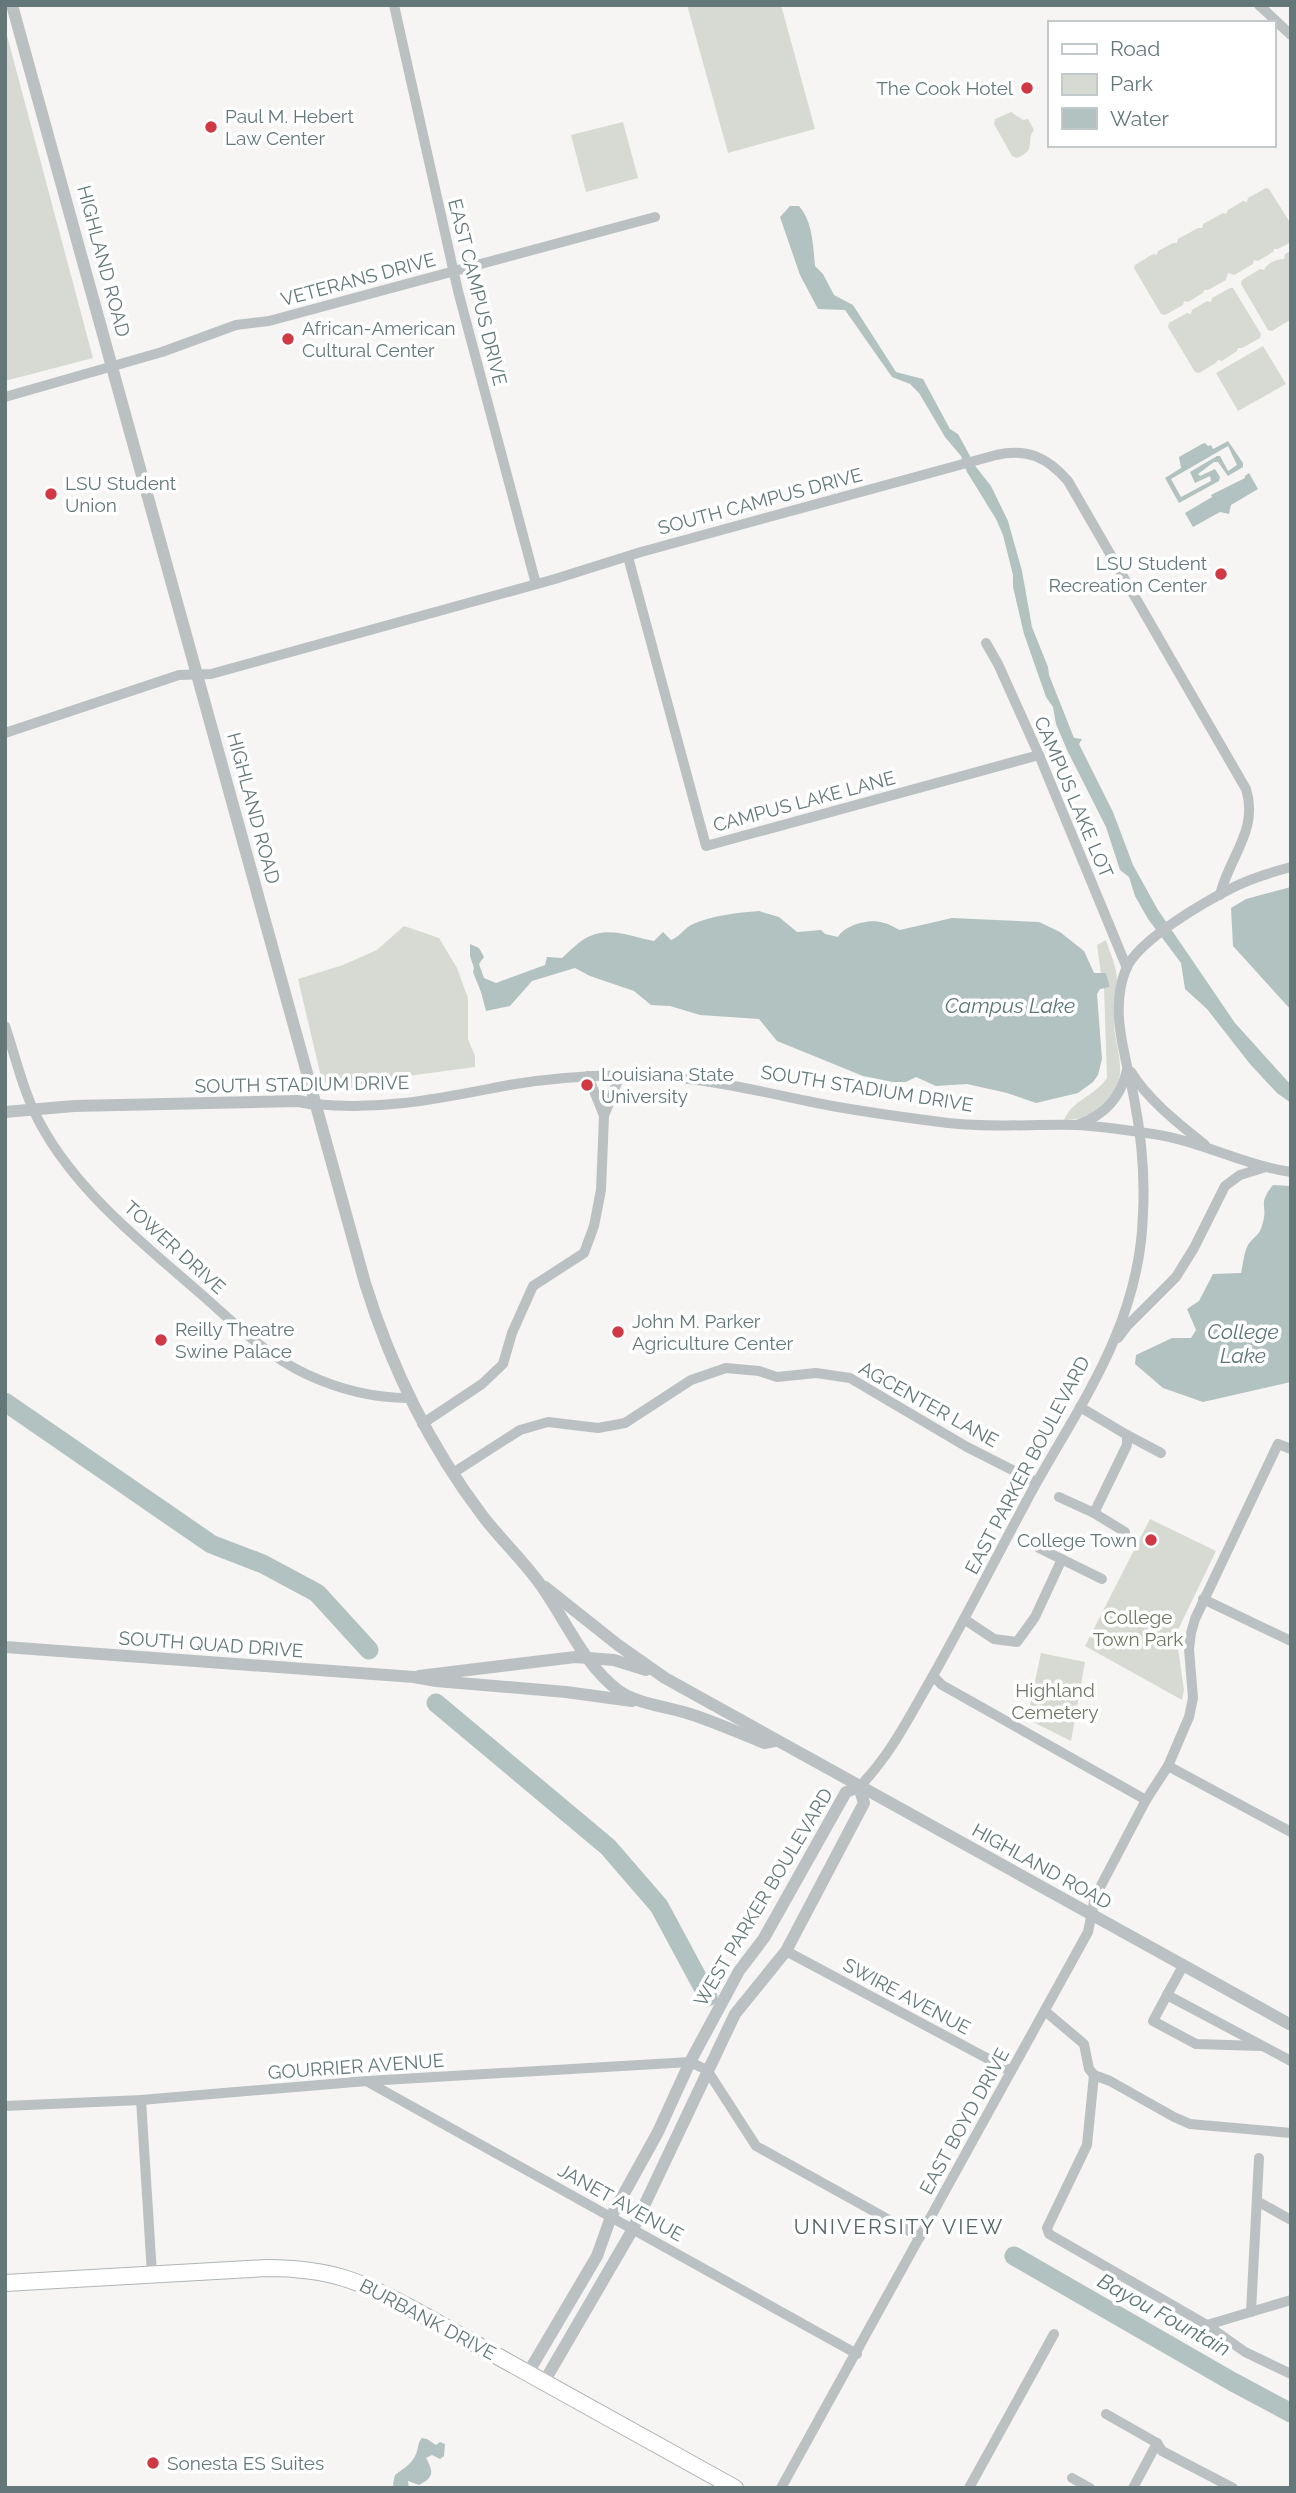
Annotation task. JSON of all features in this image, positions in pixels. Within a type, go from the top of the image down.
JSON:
[{"type":"main road","name":"BURBANK DRIVE","points":[[5,2283],[267,2268],[333,2273],[364,2283],[386,2294],[735,2488]]},
{"type":"street","name":"HIGHLAND ROAD","points":[[12,5],[376,1321],[409,1398],[422,1423],[487,1522],[539,1583],[586,1657],[620,1691],[642,1702],[690,1714],[764,1744],[775,1741]]},
{"type":"street","name":"EAST CAMPUS DRIVE","points":[[394,5],[454,271],[536,584]]},
{"type":"street","points":[[1259,5],[1291,35]]},
{"type":"street","name":"VETERANS DRIVE","points":[[5,397],[113,366],[236,325],[269,321],[655,217]]},
{"type":"street","name":"SOUTH CAMPUS DRIVE","points":[[5,733],[179,675],[211,674],[1018,451],[1035,456],[1056,468],[1068,481],[1246,789],[1250,806],[1249,824],[1224,877],[1220,895]]},
{"type":"street","name":"CAMPUS LAKE LANE","points":[[628,557],[706,846],[1039,755]]},
{"type":"street","name":"CAMPUS LAKE LOT","points":[[986,643],[1039,755],[1126,968]]},
{"type":"street","points":[[1126,968],[1147,941],[1220,895],[1254,878],[1291,867]]},
{"type":"street","name":"EAST PARKER BOULEVARD","points":[[859,1787],[879,1767],[933,1676],[1036,1482],[1080,1407],[1107,1354],[1126,1308],[1140,1253],[1143,1212],[1138,1132],[1120,1038],[1120,999],[1126,968]]},
{"type":"street","name":"TOWER DRIVE","points":[[5,1026],[40,1124],[64,1161],[121,1224],[270,1352],[304,1373],[370,1395],[409,1398]]},
{"type":"street","points":[[1075,1125],[1090,1120],[1113,1102],[1123,1084],[1127,1066]]},
{"type":"street","points":[[1127,1066],[1139,1085],[1164,1111],[1208,1148]]},
{"type":"street","points":[[588,1076],[604,1116]]},
{"type":"street","name":"SOUTH STADIUM DRIVE","points":[[5,1112],[298,1101],[332,1107],[394,1105],[447,1099],[509,1085],[588,1076],[620,1076],[707,1080],[810,1102],[951,1123],[1118,1128],[1182,1140],[1266,1167],[1291,1171]]},
{"type":"street","points":[[422,1423],[482,1384],[503,1364],[512,1333],[533,1286],[584,1254],[594,1226],[601,1190],[604,1116],[620,1076]]},
{"type":"street","points":[[1107,1354],[1127,1326],[1176,1277],[1225,1186],[1240,1175],[1266,1167]]},
{"type":"street","name":"AGCENTER LANE","points":[[453,1472],[520,1430],[548,1422],[598,1428],[625,1423],[691,1380],[726,1368],[759,1371],[777,1377],[816,1373],[850,1378],[967,1447],[1036,1482]]},
{"type":"street","points":[[1080,1407],[1161,1452]]},
{"type":"street","points":[[1094,1513],[1127,1445],[1127,1435]]},
{"type":"street","name":"EAST BOYD DRIVE","points":[[781,2488],[1088,1932],[1095,1897],[1146,1800],[1168,1766],[1189,1717],[1192,1698],[1189,1657],[1191,1633],[1203,1600],[1278,1444],[1291,1449]]},
{"type":"street","points":[[1059,1497],[1094,1513],[1125,1532]]},
{"type":"street","points":[[1039,1548],[1102,1579]]},
{"type":"street","points":[[964,1619],[994,1639],[1017,1642],[1035,1618],[1062,1559]]},
{"type":"street","name":"HIGHLAND ROAD","points":[[539,1583],[653,1670],[768,1734],[775,1741],[1291,2025]]},
{"type":"street","points":[[1203,1600],[1291,1641]]},
{"type":"street","name":"SOUTH QUAD DRIVE","points":[[5,1647],[414,1676],[436,1681],[566,1692],[642,1702]]},
{"type":"street","name":"SOUTH QUAD DRIVE","points":[[414,1676],[491,1665],[586,1657],[614,1660],[644,1670],[653,1670]]},
{"type":"street","points":[[933,1676],[942,1685],[1146,1800]]},
{"type":"street","points":[[1168,1766],[1291,1832]]},
{"type":"street","name":"WEST PARKER BOULEVARD","points":[[528,2374],[597,2256],[611,2217],[658,2132],[690,2062],[739,1971],[764,1938],[846,1792],[859,1787],[864,1803],[786,1951],[735,2014],[633,2229],[544,2382]]},
{"type":"street","name":"SWIRE AVENUE","points":[[786,1951],[1011,2071]]},
{"type":"street","points":[[1182,1966],[1153,2021],[1196,2044],[1263,2046]]},
{"type":"street","points":[[1167,1995],[1291,2061]]},
{"type":"street","points":[[1045,2011],[1084,2044],[1089,2070],[1094,2075],[1189,2124],[1291,2133]]},
{"type":"street","name":"GOURRIER AVENUE","points":[[5,2106],[141,2100],[367,2081],[690,2062],[707,2070]]},
{"type":"street","points":[[707,2070],[756,2146],[920,2237]]},
{"type":"street","points":[[1094,2075],[1087,2145],[1047,2228],[1049,2234],[1207,2325],[1245,2352],[1291,2374]]},
{"type":"street","name":"JANET AVENUE","points":[[367,2081],[857,2354]]},
{"type":"street","points":[[141,2100],[152,2274]]},
{"type":"street","points":[[1251,2312],[1259,2158]]},
{"type":"street","points":[[1257,2201],[1291,2220]]},
{"type":"street","points":[[1207,2325],[1291,2300]]},
{"type":"street","points":[[969,2488],[1054,2334]]},
{"type":"street","points":[[1106,2414],[1157,2443],[1162,2451],[1233,2488]]},
{"type":"street","points":[[1133,2488],[1157,2443]]},
{"type":"street","points":[[1072,2477],[1090,2488]]},
{"type":"green space","points":[[687,5],[781,5],[815,129],[728,153]]},
{"type":"green space","points":[[5,28],[93,358],[5,381]]},
{"type":"green space","points":[[1011,112],[1023,120],[1028,119],[1034,130],[1029,148],[1017,158],[1012,156],[994,124],[995,119]]},
{"type":"green space","points":[[623,122],[638,178],[586,192],[571,135]]},
{"type":"green space","points":[[1266,188],[1291,224],[1291,242],[1274,249],[1258,261],[1254,260],[1253,264],[1234,275],[1228,273],[1226,280],[1204,290],[1188,302],[1184,301],[1183,305],[1165,315],[1161,314],[1134,268],[1135,265],[1153,254],[1157,255],[1158,251],[1177,243],[1178,239],[1202,228],[1203,224],[1223,213],[1226,214],[1243,201],[1247,202],[1248,198]]},
{"type":"green space","points":[[1291,251],[1290,320],[1272,331],[1268,330],[1241,284],[1242,280],[1260,269],[1264,270],[1278,259],[1284,259],[1285,254]]},
{"type":"green space","points":[[1233,288],[1261,334],[1260,338],[1238,348],[1222,361],[1218,360],[1199,373],[1195,372],[1168,327],[1169,323],[1187,313],[1191,314],[1192,310],[1207,301],[1211,302],[1212,298]]},
{"type":"green space","points":[[1263,346],[1286,384],[1238,411],[1216,373]]},
{"type":"green space","points":[[404,926],[439,938],[457,968],[468,998],[468,1039],[475,1056],[475,1067],[371,1081],[364,1088],[337,1088],[322,1081],[298,979],[343,965],[377,950]]},
{"type":"green space","points":[[1106,940],[1117,976],[1114,1024],[1120,1061],[1118,1083],[1115,1093],[1102,1107],[1084,1117],[1064,1120],[1072,1108],[1107,1078],[1104,988],[1110,987],[1106,973],[1101,974],[1097,945]]},
{"type":"green space","name":"College Town Park","points":[[1150,1519],[1216,1551],[1176,1634],[1184,1690],[1182,1700],[1085,1646]]},
{"type":"green space","name":"Highland Cemetery","points":[[1041,1653],[1085,1662],[1071,1741],[1027,1719]]},
{"type":"water","points":[[790,206],[799,206],[804,212],[812,234],[815,266],[823,274],[834,295],[853,305],[896,372],[923,379],[950,429],[958,434],[976,467],[991,486],[1008,521],[1022,571],[1032,627],[1049,675],[1074,738],[1082,739],[1079,744],[1113,812],[1133,865],[1158,910],[1235,1023],[1291,1085],[1291,1103],[1277,1093],[1250,1064],[1207,1009],[1185,989],[1181,963],[1148,919],[1135,896],[1129,877],[1120,870],[1106,827],[1056,724],[1053,707],[1046,697],[1024,634],[1013,587],[1013,575],[996,519],[967,472],[961,456],[945,437],[919,393],[910,384],[892,377],[845,310],[818,309],[800,275],[780,217]]},
{"type":"water","points":[[1228,441],[1243,467],[1228,476],[1218,462],[1214,462],[1198,474],[1200,476],[1215,469],[1220,477],[1219,481],[1179,503],[1165,478],[1181,468],[1179,457],[1205,443],[1213,449]],"holes":[[[1228,446],[1237,465],[1228,471],[1220,456],[1217,456],[1190,472],[1195,483],[1210,476],[1211,481],[1181,497],[1171,479]]]},
{"type":"water","points":[[1249,473],[1258,489],[1231,505],[1229,514],[1220,512],[1193,527],[1185,513],[1212,497],[1211,495],[1245,478]]},
{"type":"water","points":[[1291,887],[1291,1010],[1233,946],[1231,908],[1246,899]]},
{"type":"water","name":"Campus Lake","points":[[759,911],[779,917],[797,932],[821,930],[825,934],[838,937],[846,929],[865,922],[888,924],[900,930],[952,918],[1039,922],[1060,932],[1084,951],[1094,973],[1106,973],[1110,987],[1100,989],[1097,994],[1102,1059],[1098,1075],[1078,1093],[1036,1103],[967,1084],[936,1086],[916,1077],[906,1082],[893,1082],[863,1076],[777,1041],[759,1019],[700,1015],[670,1006],[651,1005],[634,991],[575,968],[532,981],[510,1006],[486,1011],[470,956],[470,944],[479,948],[484,957],[479,964],[484,978],[496,983],[545,965],[547,957],[562,958],[581,941],[596,934],[621,933],[654,941],[663,932],[671,940],[690,925],[701,921]]},
{"type":"water","name":"College Lake","points":[[1273,1185],[1291,1186],[1291,1382],[1203,1402],[1163,1388],[1135,1364],[1136,1355],[1172,1338],[1191,1338],[1196,1330],[1187,1309],[1199,1301],[1213,1274],[1241,1273],[1247,1248],[1262,1227],[1264,1201]]},
{"type":"water","points":[[422,2438],[436,2445],[440,2442],[445,2444],[444,2456],[440,2459],[432,2455],[426,2458],[431,2473],[424,2482],[419,2485],[408,2481],[409,2488],[394,2488],[395,2475],[412,2461]]},
{"type":"waterway","points":[[5,1402],[211,1544],[263,1564],[317,1593],[369,1650]]},
{"type":"waterway","points":[[436,1703],[608,1847],[659,1906],[708,1997]]},
{"type":"waterway","name":"Bayou Fountain","points":[[1014,2256],[1291,2413]]},
{"type":"place","name":"The Cook Hotel","points":[[1027,88]]},
{"type":"place","name":"Paul M. Hebert Law Center","points":[[211,127]]},
{"type":"place","name":"African-American Cultural Center","points":[[288,339]]},
{"type":"place","name":"LSU Student Union","points":[[51,494]]},
{"type":"place","name":"LSU Student Recreation Center","points":[[1221,574]]},
{"type":"place","name":"Louisiana State University","points":[[587,1085]]},
{"type":"place","name":"John M. Parker Agriculture Center","points":[[618,1332]]},
{"type":"place","name":"Reilly Theatre Swine Palace","points":[[161,1340]]},
{"type":"place","name":"College Town","points":[[1151,1540]]},
{"type":"place","name":"Sonesta ES Suites","points":[[153,2463]]},
{"type":"district","name":"UNIVERSITY VIEW","points":[[899,2227]]}]
